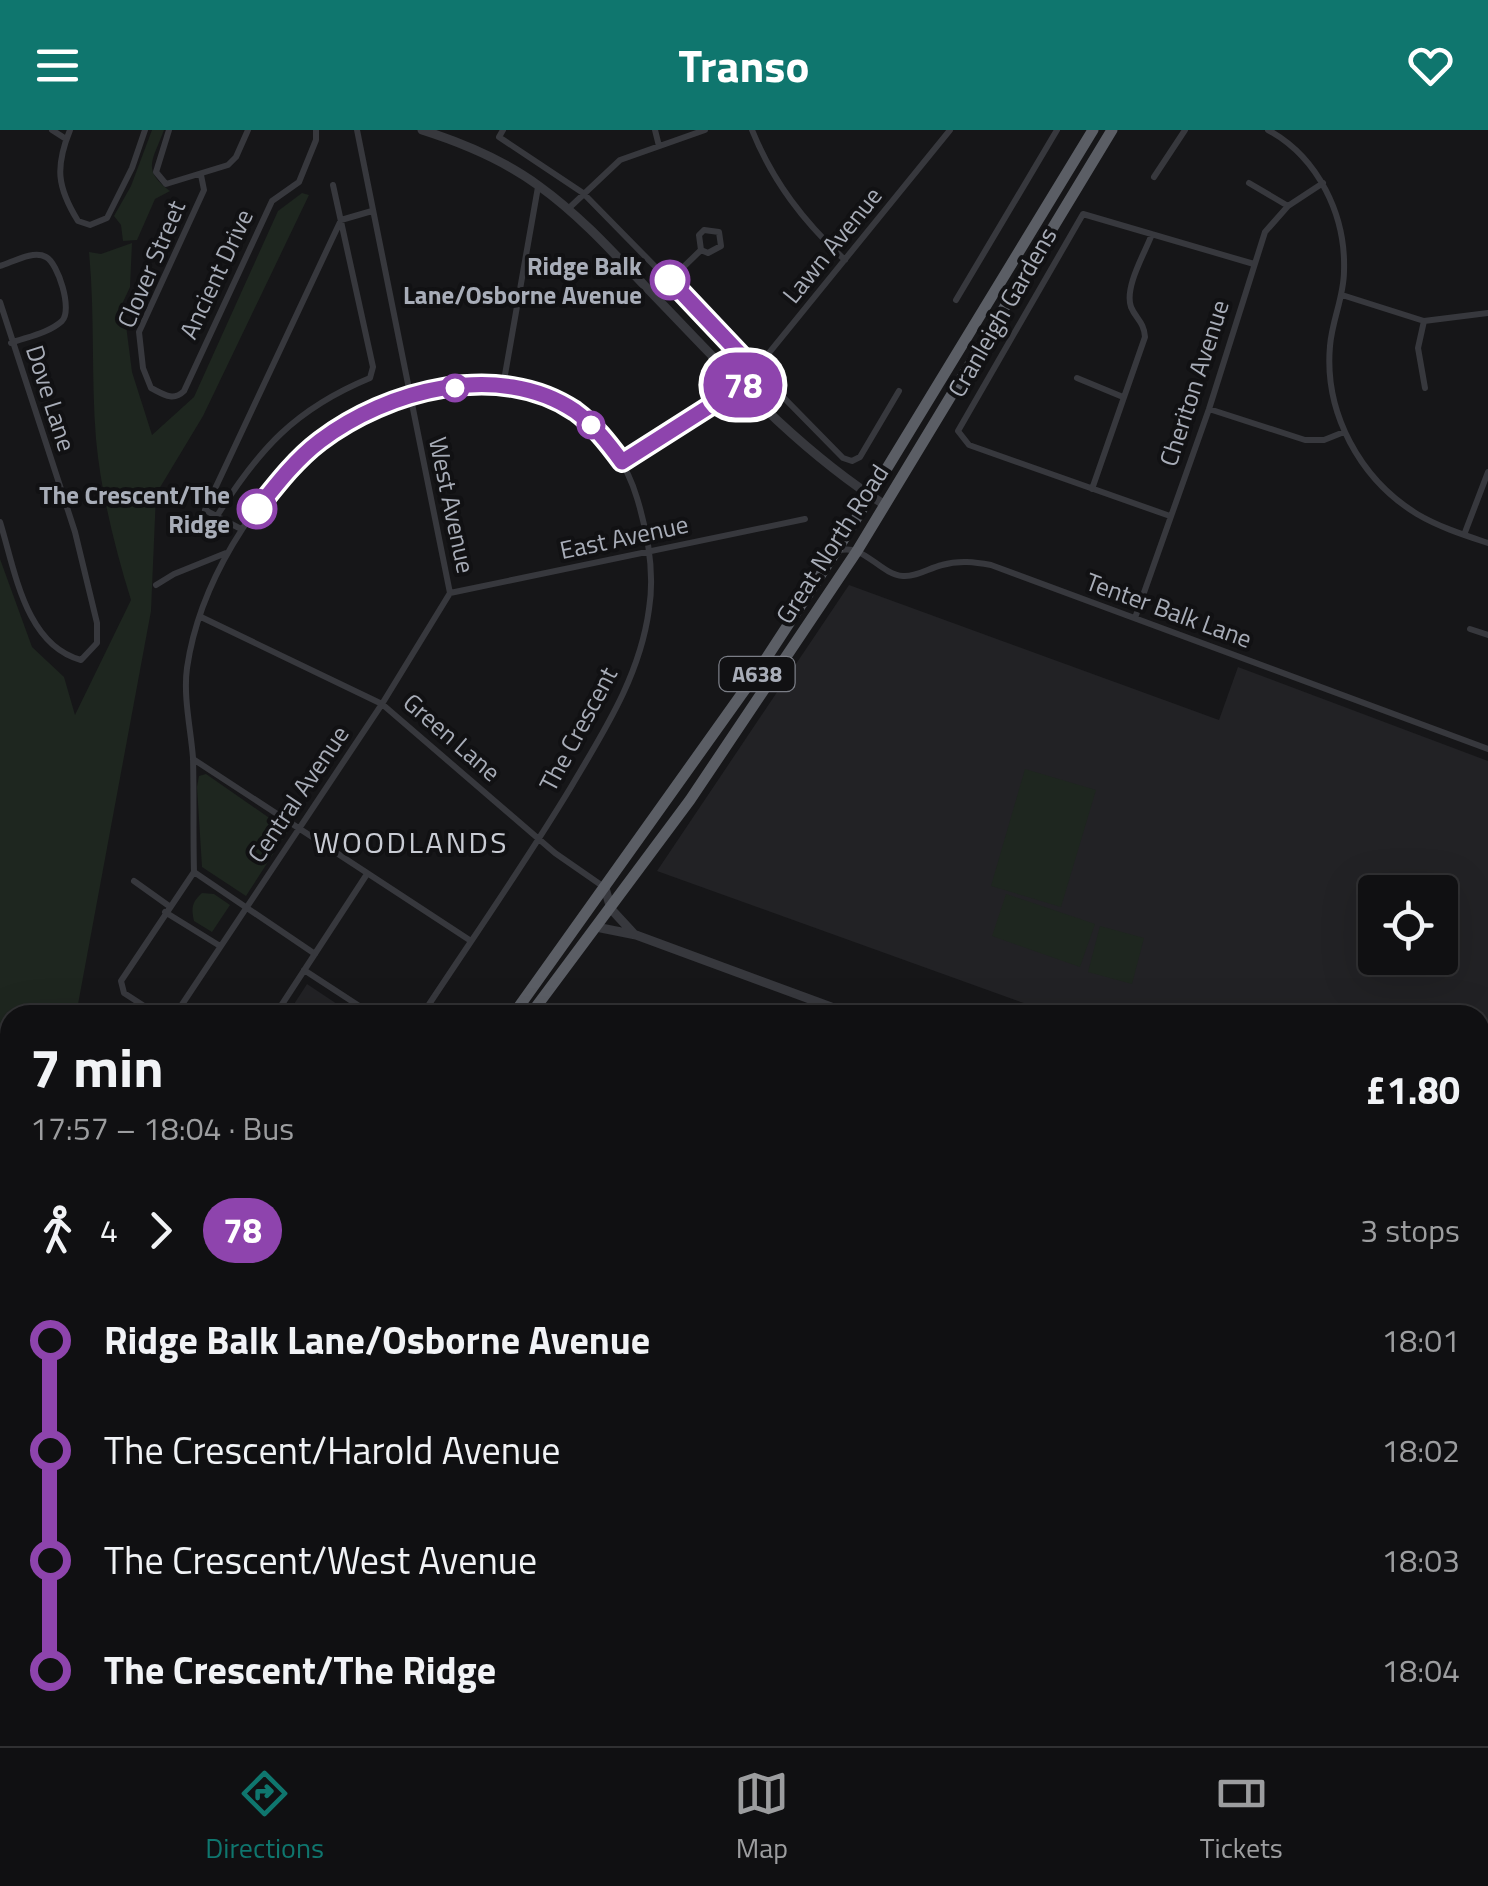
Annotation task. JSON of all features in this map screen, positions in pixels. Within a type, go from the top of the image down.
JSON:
[{"type":"highway","name":"Great North Road","points":[[521,1005],[756,674],[836,552],[1093,130]]},
{"type":"highway","name":"Great North Road","points":[[538,1005],[690,800],[857,551],[1112,130]]},
{"type":"street","points":[[52,130],[66,139]]},
{"type":"street","points":[[70,130],[59,162],[61,187],[78,221],[90,225],[107,218],[120,197],[145,130]]},
{"type":"street","points":[[169,130],[156,172],[161,181],[177,183],[228,164],[236,158],[248,130]]},
{"type":"street","name":"Ancient Drive","points":[[184,390],[272,201],[300,182],[316,130]]},
{"type":"street","name":"West Avenue","points":[[356,130],[450,593]]},
{"type":"street","points":[[422,130],[473,149],[538,186],[568,210],[813,455],[885,505]]},
{"type":"street","points":[[503,130],[499,137],[582,193],[843,458],[852,461],[860,457],[899,392]]},
{"type":"street","points":[[655,130],[658,146]]},
{"type":"street","points":[[568,210],[620,160],[706,130]]},
{"type":"street","points":[[752,130],[786,195],[813,230],[846,260]]},
{"type":"street","name":"Lawn Avenue","points":[[622,462],[743,385],[950,130]]},
{"type":"street","points":[[956,300],[1057,130]]},
{"type":"street","points":[[1154,177],[1185,130]]},
{"type":"street","points":[[1268,130],[1300,154],[1323,184],[1336,212],[1343,241],[1342,295],[1330,349],[1330,379],[1344,432],[1367,469],[1396,499],[1419,515],[1488,544]]},
{"type":"street","name":"Clover Street","points":[[184,390],[170,398],[151,388],[143,368],[139,332],[204,190],[202,176]]},
{"type":"street","points":[[1248,183],[1288,206]]},
{"type":"street","points":[[217,516],[272,438],[342,390],[370,378],[373,367],[332,184]]},
{"type":"street","name":"Cheriton Avenue","points":[[1134,618],[1209,409],[1265,232],[1288,206],[1323,184]]},
{"type":"street","points":[[503,386],[538,186]]},
{"type":"street","points":[[341,220],[372,212]]},
{"type":"street","name":"Cranleigh Gardens","points":[[1092,489],[969,445],[958,430],[1083,214],[1152,234]]},
{"type":"street","points":[[241,529],[205,510],[341,220]]},
{"type":"street","points":[[1170,516],[1092,489],[1145,337],[1144,324],[1131,306],[1131,290],[1152,234],[1254,264]]},
{"type":"street","points":[[670,280],[701,250]]},
{"type":"street","points":[[0,266],[33,255],[44,256],[50,260],[68,305],[61,322],[11,343]]},
{"type":"street","points":[[1342,295],[1424,322],[1488,313]]},
{"type":"street","name":"Dove Lane","points":[[0,302],[74,532],[98,623],[97,644],[81,660],[66,656],[32,622],[0,522]]},
{"type":"street","points":[[1424,322],[1418,348],[1425,388]]},
{"type":"street","points":[[1077,378],[1124,397]]},
{"type":"street","name":"The Crescent","points":[[194,872],[187,670],[201,617],[227,553],[286,473],[318,442],[380,406],[410,396],[472,386],[503,386],[550,398],[573,410],[606,440],[622,462],[644,520],[652,583],[649,612],[630,678],[612,720],[539,840],[429,1005]]},
{"type":"street","points":[[1209,409],[1305,440],[1324,440],[1344,432]]},
{"type":"street","points":[[1464,535],[1488,472]]},
{"type":"street","name":"East Avenue","points":[[450,593],[805,519]]},
{"type":"street","points":[[849,530],[857,551]]},
{"type":"street","points":[[836,552],[844,548],[857,551]]},
{"type":"street","name":"Tenter Balk Lane","points":[[857,551],[904,576],[953,562],[991,566],[1488,749]]},
{"type":"street","points":[[156,585],[227,553]]},
{"type":"street","name":"Central Avenue","points":[[182,1005],[382,704],[450,593]]},
{"type":"street","name":"Green Lane","points":[[201,617],[382,704],[539,840],[605,888]]},
{"type":"street","points":[[1470,629],[1488,635]]},
{"type":"street","points":[[193,760],[471,940]]},
{"type":"street","points":[[143,1005],[124,993],[121,980],[194,872],[315,954]]},
{"type":"street","points":[[281,1005],[367,874]]},
{"type":"street","points":[[134,881],[220,946]]},
{"type":"street","points":[[605,888],[610,909],[636,935]]},
{"type":"street","points":[[596,928],[636,935],[826,1005]]},
{"type":"street","points":[[304,970],[358,1005]]},
{"type":"shaded area","points":[[152,130],[164,130],[152,170],[170,191],[155,199],[137,240],[123,241],[121,225],[114,216],[131,186]]},
{"type":"shaded area","points":[[302,193],[309,195],[203,416],[156,494],[151,611],[78,1005],[0,1005],[0,559],[32,647],[64,677],[75,715],[131,600],[109,520],[98,459],[89,252],[101,254],[132,243],[130,287],[123,302],[132,372],[152,435],[194,397],[278,211]]},
{"type":"shaded area","points":[[849,585],[1219,720],[1238,667],[1488,761],[1488,1005],[1029,1005],[657,871]]},
{"type":"shaded area","points":[[1025,769],[1096,790],[1061,907],[991,886]]},
{"type":"shaded area","points":[[206,774],[288,831],[246,896],[202,867],[197,787],[199,776]]},
{"type":"shaded area","points":[[202,893],[214,894],[230,905],[212,932],[194,921],[193,906]]},
{"type":"shaded area","points":[[1006,894],[1095,924],[1080,967],[992,936]]},
{"type":"shaded area","points":[[1100,926],[1144,938],[1132,984],[1088,972]]},
{"type":"shaded area","points":[[307,984],[338,1005],[293,1005]]},
{"type":"bus line","name":"78","points":[[257,509],[318,442],[380,406],[435,390],[503,386],[550,398],[591,424],[622,462],[743,385],[756,371],[670,280]]},
{"type":"place","name":"Ridge Balk Lane/Osborne Avenue","points":[[670,280]]},
{"type":"place","name":"The Crescent/The Ridge","points":[[257,509]]},
{"type":"district","name":"WOODLANDS","points":[[411,843]]}]
